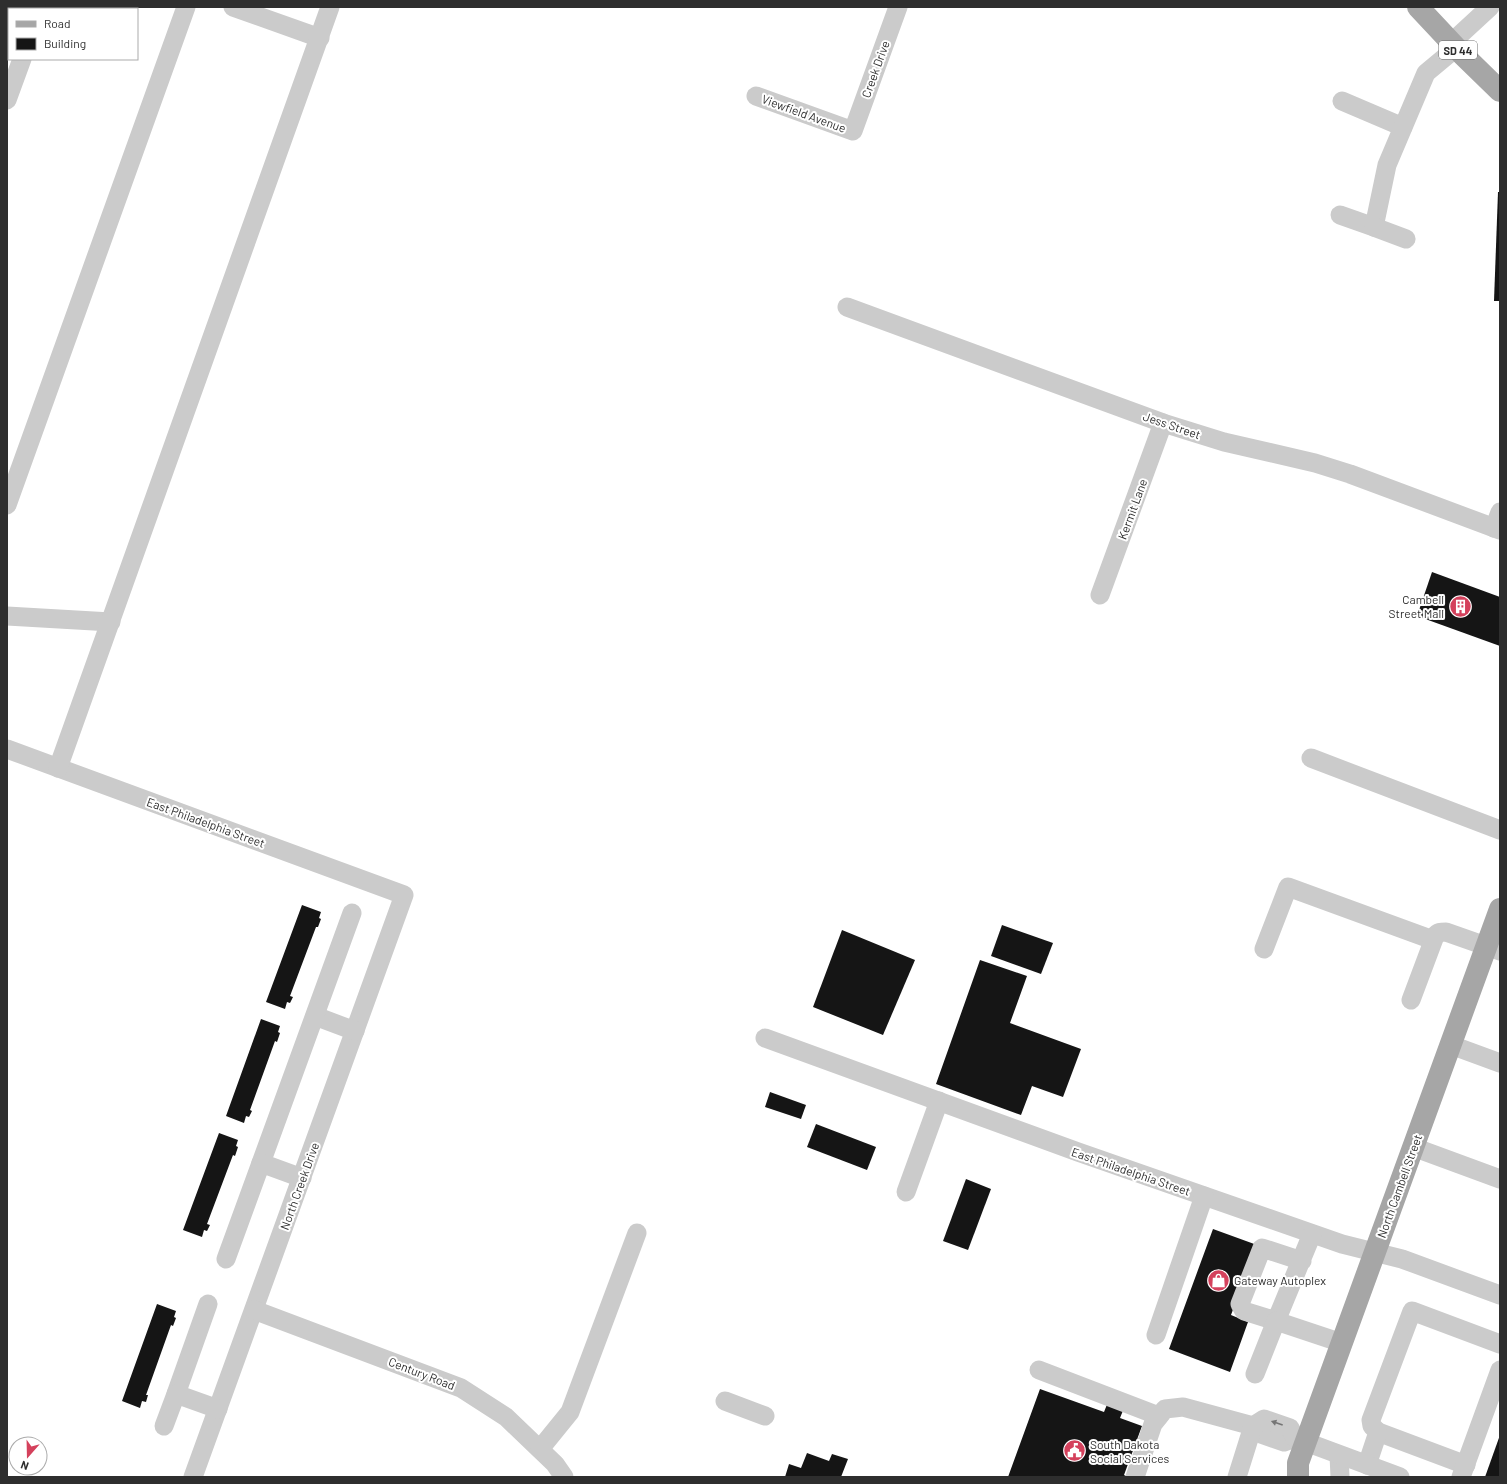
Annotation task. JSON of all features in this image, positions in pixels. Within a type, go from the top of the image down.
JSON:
[{"type":"main road","name":"SD 44","points":[[1418,7],[1454,46],[1500,91]]},
{"type":"main road","name":"North Cambell Street","points":[[1294,1472],[1300,1440],[1342,1343],[1451,1045],[1493,949],[1500,909]]},
{"type":"street","points":[[7,505],[186,7]]},
{"type":"street","points":[[233,7],[320,38]]},
{"type":"street","points":[[58,768],[330,7]]},
{"type":"street","name":"Creek Drive","points":[[853,131],[898,7]]},
{"type":"street","points":[[1374,227],[1387,165],[1426,73],[1454,46],[1490,7]]},
{"type":"street","points":[[7,100],[22,60]]},
{"type":"street","name":"Viewfield Avenue","points":[[756,96],[853,131]]},
{"type":"street","points":[[1342,101],[1403,127]]},
{"type":"street","points":[[1340,215],[1406,239]]},
{"type":"street","name":"Jess Street","points":[[847,307],[1163,423],[1224,442],[1316,463],[1498,523]]},
{"type":"street","name":"Kermit Lane","points":[[1100,595],[1163,423]]},
{"type":"street","points":[[7,616],[111,622]]},
{"type":"street","name":"East Philadelphia Street","points":[[7,749],[404,895]]},
{"type":"street","points":[[1311,758],[1500,830]]},
{"type":"street","points":[[1264,949],[1288,887],[1433,940]]},
{"type":"street","name":"North Creek Drive","points":[[193,1477],[404,895]]},
{"type":"street","points":[[226,1259],[352,913]]},
{"type":"street","points":[[1411,1000],[1433,940],[1437,934],[1446,932],[1493,949]]},
{"type":"street","points":[[315,1016],[355,1030]]},
{"type":"street","name":"East Philadelphia Street","points":[[765,1038],[1078,1152],[1312,1234],[1342,1244],[1402,1260],[1500,1295]]},
{"type":"street","points":[[1451,1045],[1500,1063]]},
{"type":"street","points":[[906,1192],[939,1101]]},
{"type":"street","points":[[1413,1147],[1500,1179]]},
{"type":"street","points":[[261,1163],[302,1178]]},
{"type":"street","points":[[1156,1335],[1204,1196]]},
{"type":"street","points":[[540,1449],[570,1412],[637,1233]]},
{"type":"street","points":[[1255,1374],[1312,1234]]},
{"type":"street","points":[[1302,1261],[1262,1248],[1240,1304],[1244,1311],[1342,1343]]},
{"type":"street","points":[[164,1426],[208,1304]]},
{"type":"street","name":"Century Road","points":[[254,1310],[461,1388],[506,1417],[555,1464],[564,1477]]},
{"type":"street","points":[[1500,1344],[1412,1311],[1371,1420],[1372,1426],[1378,1432],[1463,1471],[1500,1370]]},
{"type":"street","points":[[1039,1370],[1160,1416]]},
{"type":"street","points":[[176,1394],[218,1409]]},
{"type":"street","points":[[725,1401],[765,1416]]},
{"type":"street","points":[[1135,1477],[1153,1424],[1165,1409],[1183,1407],[1253,1426],[1261,1434],[1284,1442],[1300,1440],[1400,1477]]},
{"type":"street","points":[[1237,1477],[1253,1426]]},
{"type":"street","points":[[1367,1465],[1378,1432]]},
{"type":"street","points":[[1339,1455],[1340,1477]]},
{"type":"building","points":[[1498,192],[1500,192],[1500,301],[1494,301]]},
{"type":"building","name":"Cambell Street Mall","points":[[1432,572],[1500,597],[1500,646],[1417,616]]},
{"type":"building","points":[[302,905],[321,912],[319,918],[321,919],[318,927],[316,927],[290,996],[293,997],[290,1003],[287,1002],[285,1009],[266,1002]]},
{"type":"building","points":[[1002,925],[1053,943],[1041,974],[991,956]]},
{"type":"building","points":[[842,930],[915,960],[883,1035],[813,1007]]},
{"type":"building","points":[[980,960],[1027,976],[1010,1023],[1081,1049],[1063,1097],[1032,1086],[1021,1115],[936,1084]]},
{"type":"building","points":[[261,1019],[280,1026],[278,1032],[280,1033],[277,1042],[275,1041],[250,1110],[252,1111],[249,1117],[246,1116],[244,1123],[226,1116]]},
{"type":"building","points":[[770,1092],[806,1105],[801,1119],[765,1107]]},
{"type":"building","points":[[816,1124],[876,1147],[867,1170],[807,1147]]},
{"type":"building","points":[[219,1133],[238,1140],[236,1146],[238,1147],[235,1156],[233,1155],[207,1224],[210,1225],[207,1231],[204,1230],[202,1237],[183,1230]]},
{"type":"building","points":[[966,1179],[991,1189],[968,1250],[943,1241]]},
{"type":"building","name":"Gateway Autoplex","points":[[1213,1229],[1257,1245],[1231,1315],[1248,1322],[1230,1372],[1169,1349]]},
{"type":"building","points":[[157,1304],[176,1311],[174,1317],[176,1318],[173,1326],[171,1325],[146,1395],[148,1395],[146,1402],[142,1401],[140,1408],[122,1401]]},
{"type":"building","name":"South Dakota Social Services","points":[[1040,1389],[1104,1412],[1108,1402],[1124,1408],[1120,1418],[1142,1426],[1124,1475],[1128,1477],[1008,1477]]},
{"type":"building","points":[[1500,1435],[1500,1477],[1485,1477]]},
{"type":"building","points":[[807,1453],[829,1461],[832,1454],[848,1459],[841,1477],[785,1477],[789,1464],[801,1468]]},
{"type":"place","name":"Cambell Street Mall","points":[[1460,606]]},
{"type":"place","name":"Gateway Autoplex","points":[[1219,1280]]},
{"type":"place","name":"South Dakota Social Services","points":[[1075,1451]]}]
